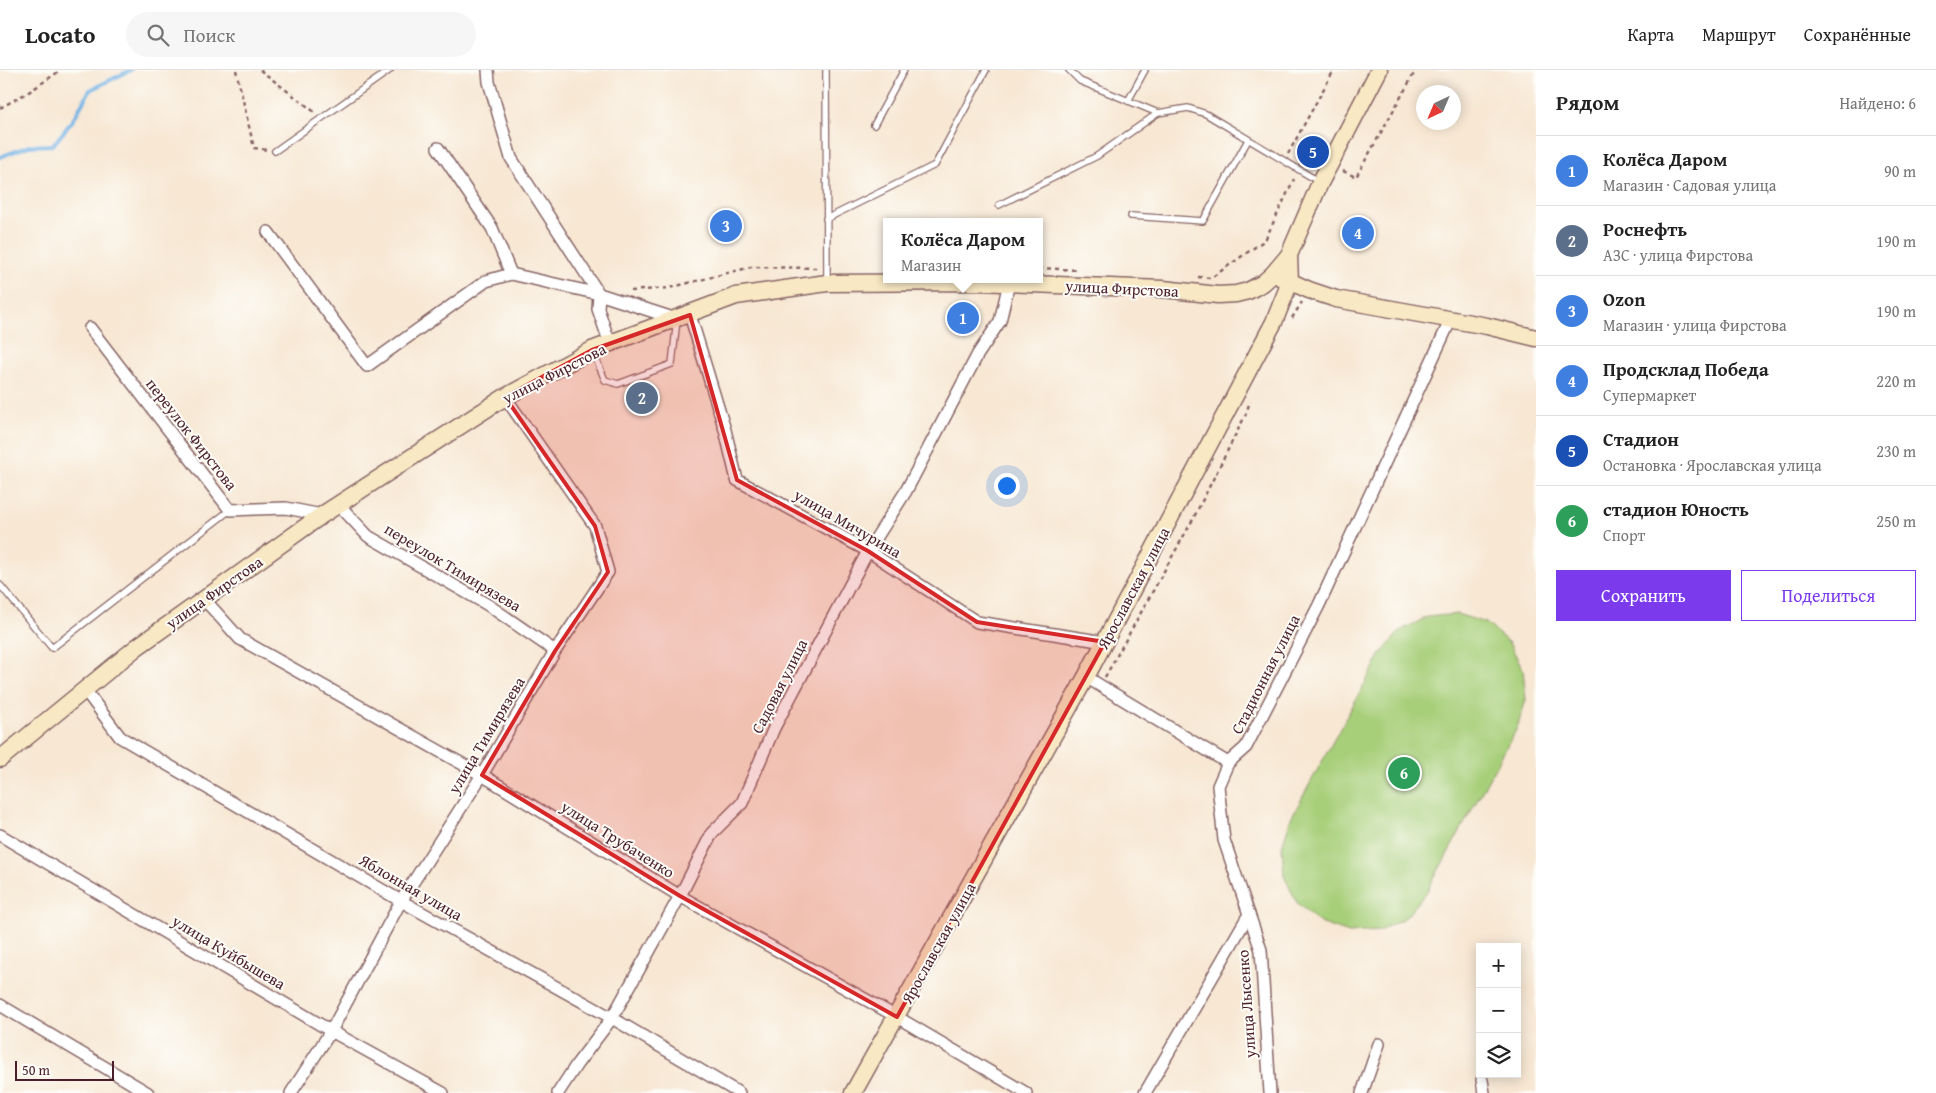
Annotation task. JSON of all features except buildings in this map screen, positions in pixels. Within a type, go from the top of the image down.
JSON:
[{"type":"main road","name":"Ярославская улица","points":[[853,1093],[1086,677],[1274,322],[1290,282],[1289,255],[1320,183],[1379,70]]},
{"type":"main road","name":"улица Фирстова","points":[[1009,283],[1164,289],[1218,295],[1236,294],[1248,291],[1273,274],[1289,255]]},
{"type":"main road","points":[[1273,274],[1309,290],[1336,299],[1451,319],[1536,338]]},
{"type":"main road","name":"улица Фирстова","points":[[0,759],[138,647],[204,599],[322,515],[505,397],[592,350],[736,296],[827,275],[883,278]]},
{"type":"street","points":[[493,70],[488,76],[511,158],[598,294],[598,309],[610,344]]},
{"type":"street","points":[[438,148],[492,228],[510,274]]},
{"type":"street","points":[[268,232],[367,366],[486,281],[510,274],[598,294],[683,317]]},
{"type":"street","name":"Садовая улица","points":[[558,1093],[577,1064],[612,1018],[680,896],[712,833],[742,803],[774,728],[868,551],[906,491],[978,354],[1000,321],[1009,283]]},
{"type":"street","name":"улица Мичурина","points":[[683,317],[725,430],[737,480],[868,551],[978,622],[1105,642]]},
{"type":"street","name":"Стадионная улица","points":[[1249,914],[1224,840],[1218,786],[1228,763],[1246,747],[1320,604],[1451,319]]},
{"type":"street","name":"переулок Фирстова","points":[[90,328],[230,510],[286,508],[322,515]]},
{"type":"street","name":"улица Тимирязева","points":[[291,1093],[331,1031],[401,901],[482,775],[555,651],[608,572],[595,526],[505,397]]},
{"type":"street","name":"переулок Тимирязева","points":[[339,505],[368,536],[488,605],[555,651]]},
{"type":"street","name":"улица Трубаченко","points":[[204,599],[240,639],[482,775],[680,896],[897,1017],[1026,1093]]},
{"type":"street","points":[[1086,677],[1228,763]]},
{"type":"street","name":"Яблонная улица","points":[[84,690],[120,737],[401,901],[612,1018],[739,1093]]},
{"type":"street","name":"улица Куйбышева","points":[[0,835],[331,1031],[443,1093]]},
{"type":"street","points":[[1145,1093],[1249,914]]},
{"type":"street","name":"улица Лысенко","points":[[1249,914],[1261,950],[1270,1093]]},
{"type":"street","points":[[0,1005],[148,1093]]},
{"type":"street","points":[[1362,1093],[1379,1044]]},
{"type":"street","points":[[1482,1080],[1484,1093]]},
{"type":"lane","points":[[276,150],[390,70]]},
{"type":"lane","points":[[826,70],[827,275]]},
{"type":"lane","points":[[874,125],[904,70]]},
{"type":"lane","points":[[826,219],[935,165],[986,70]]},
{"type":"lane","points":[[1069,70],[1080,81],[1158,113]]},
{"type":"lane","points":[[1128,101],[1145,70]]},
{"type":"lane","points":[[999,205],[1097,156],[1158,113],[1188,108],[1206,114],[1320,183]]},
{"type":"lane","points":[[1131,216],[1203,221],[1248,140]]},
{"type":"lane","points":[[592,350],[605,380],[618,384],[672,364],[683,317]]},
{"type":"lane","points":[[0,585],[52,648],[230,510]]},
{"type":"path","points":[[0,108],[32,90],[61,70]]},
{"type":"path","points":[[236,70],[254,148],[276,150]]},
{"type":"path","points":[[260,70],[323,117]]},
{"type":"path","points":[[1192,276],[1211,278],[1265,240],[1295,179],[1281,168],[1334,70]]},
{"type":"path","points":[[1356,177],[1416,70]]},
{"type":"path","points":[[625,292],[669,288],[751,267],[827,275]]},
{"type":"path","points":[[1043,268],[1087,270]]},
{"type":"highlighted area","points":[[690,315],[737,480],[868,551],[977,622],[1105,642],[897,1017],[680,896],[482,775],[555,651],[608,572],[595,526],[505,397],[592,350]]},
{"type":"green space","points":[[1457,614],[1486,623],[1509,643],[1523,669],[1526,700],[1517,728],[1426,893],[1406,917],[1379,931],[1349,933],[1320,923],[1297,903],[1284,876],[1282,846],[1291,818],[1381,654],[1400,631],[1427,617]]},
{"type":"waterway","points":[[0,157],[29,146],[53,145],[73,120],[90,90],[131,70]]},
{"type":"place","name":"Стадион","points":[[1313,152]]},
{"type":"place","name":"Ozon","points":[[726,226]]},
{"type":"place","name":"Продсклад Победа","points":[[1358,233]]},
{"type":"place","name":"Колёса Даром","points":[[963,318]]},
{"type":"place","name":"Роснефть","points":[[642,398]]},
{"type":"place","name":"стадион Юность","points":[[1404,773]]}]
